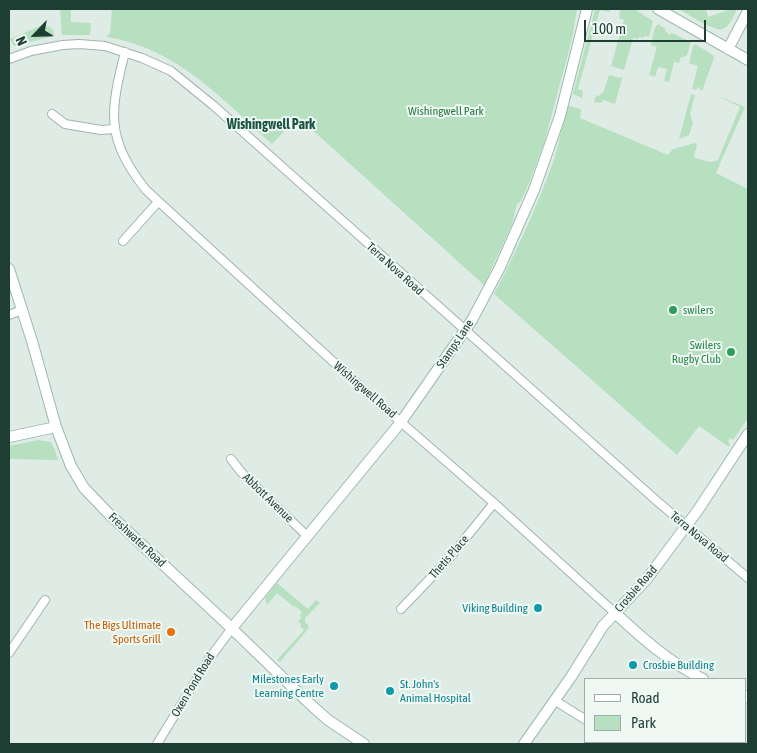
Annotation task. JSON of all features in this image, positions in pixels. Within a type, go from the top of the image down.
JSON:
[{"type":"street","points":[[658,9],[748,60]]},
{"type":"street","name":"Stamps Lane","points":[[232,628],[401,422],[464,331],[500,267],[534,190],[560,116],[586,10]]},
{"type":"street","points":[[728,49],[748,10]]},
{"type":"street","name":"Terra Nova Road","points":[[9,59],[48,47],[79,44],[98,45],[158,64],[189,84],[464,331],[686,527],[748,578]]},
{"type":"street","name":"Wishingwell Road","points":[[125,52],[114,106],[114,129],[122,152],[134,176],[158,202],[364,390],[494,503],[615,614],[673,661],[701,678]]},
{"type":"street","points":[[52,114],[65,124],[100,130],[114,129]]},
{"type":"street","points":[[123,241],[158,202]]},
{"type":"street","name":"Freshwater Road","points":[[9,269],[56,427],[76,476],[96,502],[232,628],[280,676],[328,720],[364,744]]},
{"type":"street","points":[[9,315],[22,310]]},
{"type":"street","points":[[9,437],[56,427]]},
{"type":"street","name":"Crosbie Road","points":[[524,744],[571,677],[603,626],[646,580],[686,527],[748,434]]},
{"type":"street","name":"Abbott Avenue","points":[[230,459],[307,536]]},
{"type":"street","name":"Thetis Place","points":[[401,609],[450,557],[494,503]]},
{"type":"street","points":[[9,652],[44,600]]},
{"type":"street","name":"Oxen Pond Road","points":[[157,744],[214,651],[232,628]]},
{"type":"street","points":[[554,700],[584,719]]},
{"type":"green space","points":[[60,9],[71,9],[71,22],[91,23],[90,35],[62,35]]},
{"type":"green space","name":"Wishingwell Park","points":[[112,9],[577,9],[573,34],[544,143],[529,183],[521,201],[517,204],[512,224],[484,285],[298,117],[272,144],[216,93],[176,64],[155,52],[131,43],[106,37],[110,33]]},
{"type":"green space","points":[[595,9],[610,9],[609,12],[600,10],[578,89],[583,91],[582,98],[573,94]]},
{"type":"green space","points":[[620,9],[634,9],[653,21],[649,37],[633,38],[624,70],[611,66],[624,20],[619,18]]},
{"type":"green space","points":[[679,9],[706,9],[708,17],[731,9],[737,9],[728,25],[723,29],[719,29],[701,22]]},
{"type":"green space","points":[[658,24],[666,29],[665,31],[670,35],[672,33],[691,42],[687,55],[681,57],[679,63],[674,62],[669,82],[664,81],[667,69],[658,67],[655,77],[649,75],[657,47],[651,45],[654,31]]},
{"type":"green space","points":[[40,26],[50,27],[53,30],[54,36],[14,46],[10,39]]},
{"type":"green space","points":[[695,44],[713,55],[714,58],[702,91],[698,87],[696,90],[692,89],[698,66],[689,63]]},
{"type":"green space","points":[[609,75],[621,78],[623,75],[615,104],[603,100],[601,103],[594,102],[596,95],[600,96],[603,93]]},
{"type":"green space","points":[[691,94],[695,95],[690,114],[693,123],[689,135],[679,139]]},
{"type":"green space","points":[[718,96],[745,107],[716,173],[748,189],[748,418],[733,440],[730,438],[728,442],[730,444],[729,447],[699,426],[677,455],[494,294],[546,181],[569,106],[581,109],[580,118],[668,155],[673,149],[695,143],[697,145],[695,158],[710,162],[718,160],[740,107]]},
{"type":"green space","points":[[39,440],[51,442],[58,460],[9,459],[9,446]]},
{"type":"green space","points":[[277,583],[308,609],[316,600],[320,603],[305,618],[305,622],[309,626],[308,629],[280,662],[277,660],[304,630],[298,621],[302,617],[300,615],[302,612],[277,593],[267,605],[265,598]]},
{"type":"place","name":"swilers","points":[[673,310]]},
{"type":"place","name":"Swilers Rugby Club","points":[[731,352]]},
{"type":"place","name":"Viking Building","points":[[538,608]]},
{"type":"place","name":"The Bigs Ultimate Sports Grill","points":[[171,632]]},
{"type":"place","name":"Crosbie Building","points":[[633,665]]},
{"type":"place","name":"Milestones Early Learning Centre","points":[[334,686]]},
{"type":"place","name":"St. John's Animal Hospital","points":[[390,691]]},
{"type":"district","name":"Wishingwell Park","points":[[271,125]]}]
